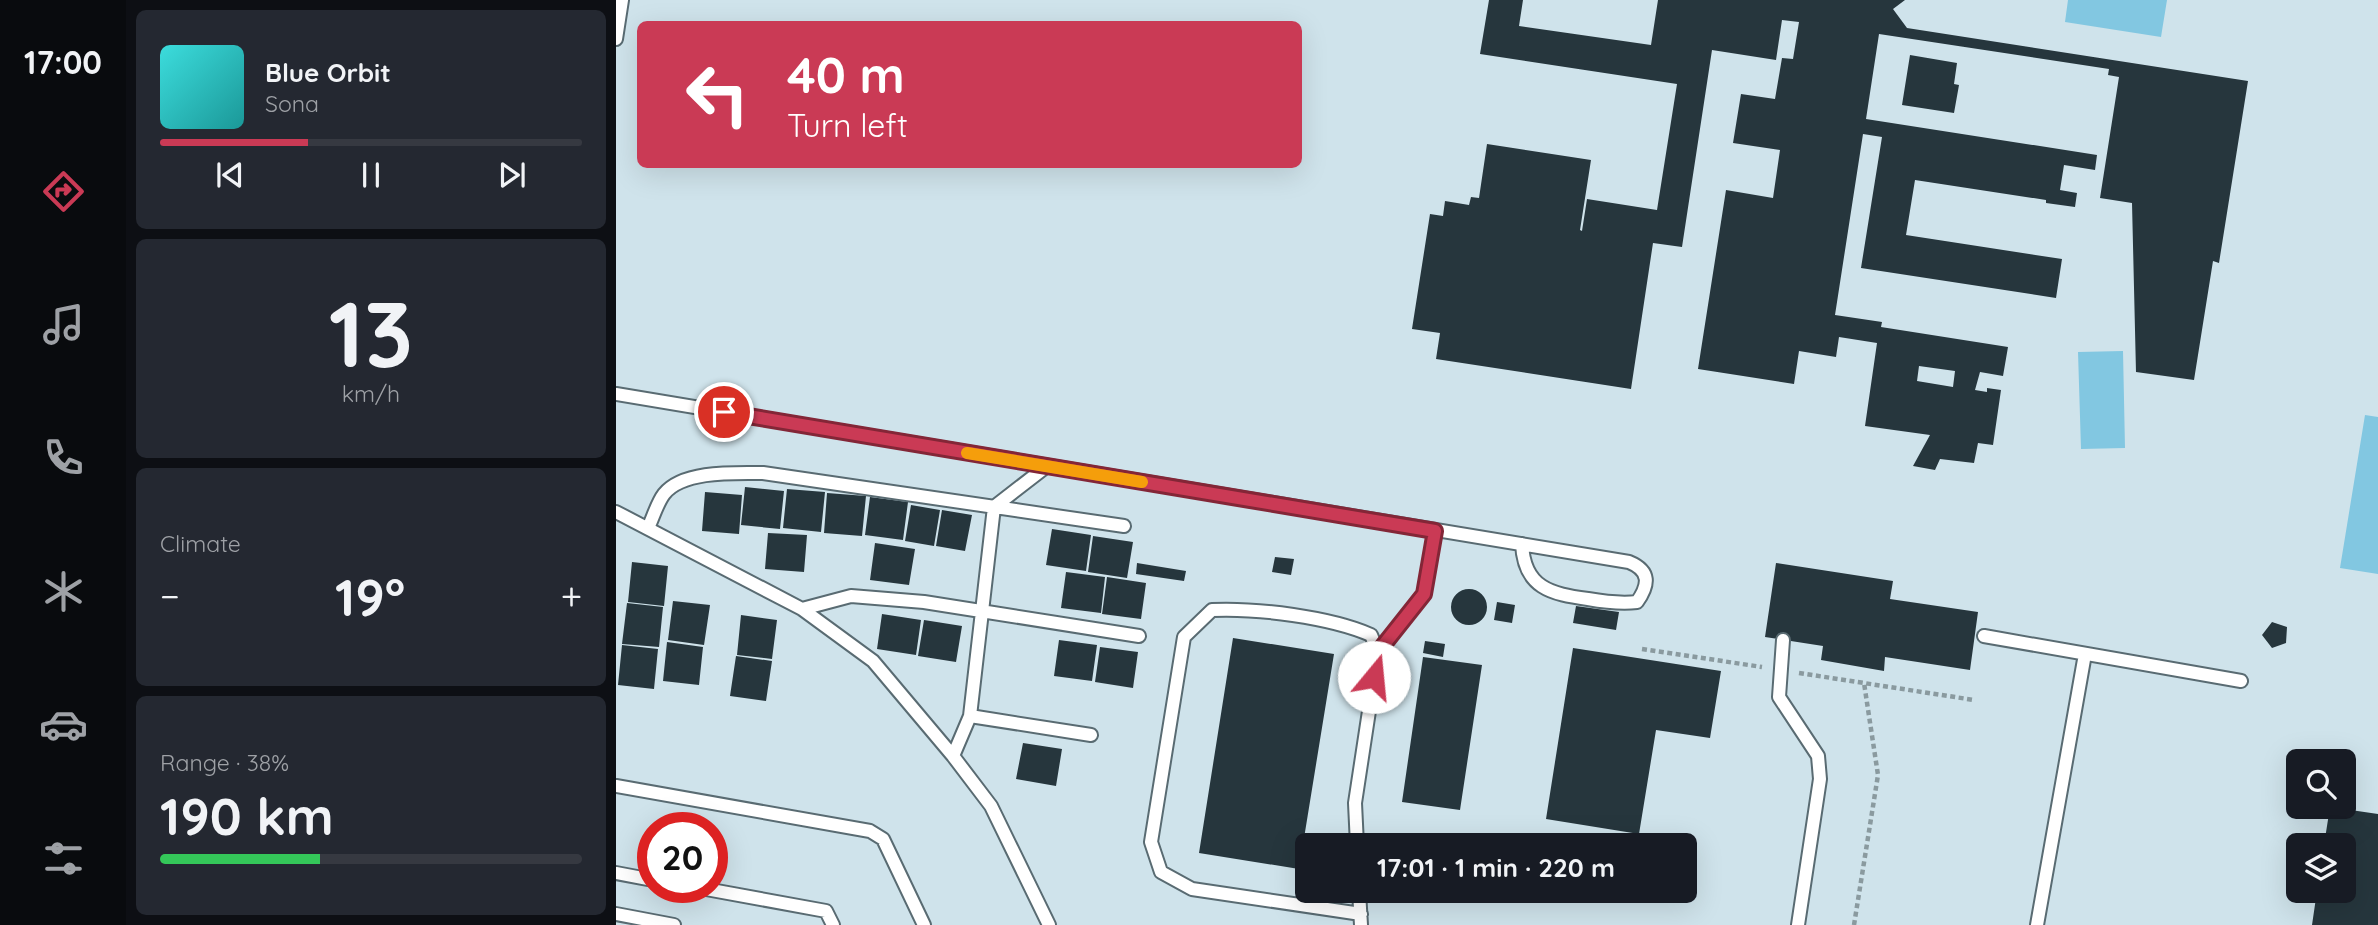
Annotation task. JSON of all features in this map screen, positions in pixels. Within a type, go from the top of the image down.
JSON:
[{"type":"lane","points":[[616,39],[622,0]]},
{"type":"lane","points":[[616,394],[1435,531],[1521,544],[1629,562],[1640,566],[1646,578],[1644,592],[1637,602],[1623,604],[1558,595],[1543,589],[1528,572],[1522,557],[1521,544]]},
{"type":"lane","points":[[953,756],[970,716],[994,507],[1047,466]]},
{"type":"lane","points":[[648,528],[665,494],[678,483],[720,472],[763,473],[1124,526]]},
{"type":"lane","points":[[616,512],[802,609],[873,661],[991,806],[1049,925]]},
{"type":"lane","points":[[1356,833],[1354,803],[1378,652],[1424,594],[1435,531]]},
{"type":"lane","points":[[802,609],[851,596],[924,602],[1139,636]]},
{"type":"lane","points":[[1361,920],[1192,889],[1161,872],[1152,842],[1184,637],[1212,610],[1245,609],[1352,626],[1371,635],[1378,652]]},
{"type":"lane","points":[[1984,636],[2241,681]]},
{"type":"lane","points":[[1783,640],[1779,697],[1818,756],[1820,779],[1798,925]]},
{"type":"lane","points":[[2036,925],[2085,654]]},
{"type":"lane","points":[[970,716],[1091,736]]},
{"type":"lane","points":[[616,786],[870,831],[883,839],[924,925]]},
{"type":"lane","points":[[616,873],[637,877]]},
{"type":"lane","points":[[728,893],[826,911],[833,925]]},
{"type":"lane","points":[[616,915],[674,925]]},
{"type":"path","points":[[1642,649],[1974,700]]},
{"type":"path","points":[[1854,925],[1878,775],[1864,683]]},
{"type":"shaded area","points":[[2068,0],[2167,0],[2161,37],[2065,22]]},
{"type":"shaded area","points":[[2123,351],[2125,448],[2081,449],[2078,352]]},
{"type":"shaded area","points":[[2365,415],[2378,417],[2378,574],[2340,568]]},
{"type":"building","points":[[1489,0],[1523,0],[1519,26],[1651,45],[1658,0],[1905,0],[1893,9],[1907,28],[2248,81],[2219,263],[2213,261],[2194,380],[2136,372],[2132,203],[2100,198],[2119,77],[2108,75],[2109,69],[1879,34],[1866,119],[2097,155],[2095,170],[2064,165],[2060,190],[2077,193],[2075,207],[1915,180],[1906,235],[2062,259],[2056,298],[1861,268],[1882,137],[1863,134],[1835,315],[1882,322],[1881,327],[2008,347],[2003,376],[1980,372],[1975,390],[2001,390],[1993,445],[1978,443],[1974,463],[1940,459],[1935,470],[1913,466],[1930,435],[1865,426],[1877,343],[1839,337],[1836,357],[1799,351],[1794,384],[1698,369],[1726,190],[1773,198],[1780,150],[1733,143],[1741,94],[1775,99],[1782,58],[1793,59],[1799,22],[1782,20],[1776,60],[1712,50],[1682,247],[1653,243],[1631,389],[1436,359],[1440,333],[1412,329],[1430,214],[1443,216],[1445,201],[1469,205],[1471,197],[1479,198],[1487,144],[1591,160],[1580,230],[1582,231],[1587,199],[1657,210],[1677,84],[1480,54]],"holes":[[[1919,366],[1955,371],[1953,387],[1917,381]]]},
{"type":"building","points":[[1910,55],[1957,63],[1954,84],[1959,85],[1954,113],[1902,105]]},
{"type":"building","points":[[745,487],[784,491],[780,529],[741,525]]},
{"type":"building","points":[[787,489],[825,492],[821,532],[783,528]]},
{"type":"building","points":[[705,492],[742,495],[739,534],[702,531]]},
{"type":"building","points":[[827,493],[866,496],[862,536],[824,533]]},
{"type":"building","points":[[870,497],[908,502],[903,540],[865,535]]},
{"type":"building","points":[[911,505],[940,510],[934,546],[905,541]]},
{"type":"building","points":[[942,510],[972,515],[965,551],[936,546]]},
{"type":"building","points":[[1052,529],[1091,535],[1086,571],[1046,565]]},
{"type":"building","points":[[768,533],[807,535],[804,572],[765,569]]},
{"type":"building","points":[[1093,536],[1133,542],[1127,578],[1088,572]]},
{"type":"building","points":[[875,543],[915,549],[909,585],[870,580]]},
{"type":"building","points":[[1275,557],[1294,559],[1291,575],[1272,572]]},
{"type":"building","points":[[632,562],[668,566],[664,606],[628,602]]},
{"type":"building","points":[[1137,563],[1186,571],[1184,581],[1136,574]]},
{"type":"building","points":[[1776,563],[1893,581],[1890,599],[1978,612],[1970,670],[1885,657],[1884,671],[1821,660],[1823,646],[1765,637]]},
{"type":"building","points":[[1066,572],[1105,577],[1101,613],[1061,608]]},
{"type":"building","points":[[1107,577],[1146,583],[1141,619],[1102,614]]},
{"type":"building","points":[[1469,589],[1482,594],[1487,607],[1482,620],[1469,625],[1456,620],[1451,607],[1456,594]]},
{"type":"building","points":[[673,601],[710,605],[704,645],[668,640]]},
{"type":"building","points":[[1497,602],[1515,605],[1512,623],[1494,620]]},
{"type":"building","points":[[627,603],[663,607],[659,647],[622,644]]},
{"type":"building","points":[[1576,606],[1619,612],[1616,630],[1573,623]]},
{"type":"building","points":[[882,614],[921,620],[916,655],[877,649]]},
{"type":"building","points":[[741,615],[777,620],[772,659],[737,655]]},
{"type":"building","points":[[924,620],[962,626],[956,662],[918,656]]},
{"type":"building","points":[[2272,622],[2287,627],[2286,643],[2272,648],[2262,635]]},
{"type":"building","points":[[1233,638],[1334,654],[1305,833],[1295,833],[1295,868],[1199,853]]},
{"type":"building","points":[[1059,640],[1097,645],[1092,681],[1054,676]]},
{"type":"building","points":[[1425,641],[1445,644],[1443,657],[1423,653]]},
{"type":"building","points":[[667,642],[703,647],[699,685],[663,681]]},
{"type":"building","points":[[622,645],[658,649],[654,689],[618,685]]},
{"type":"building","points":[[1100,647],[1138,652],[1133,688],[1095,682]]},
{"type":"building","points":[[1573,648],[1721,671],[1710,738],[1656,730],[1639,833],[1546,819]]},
{"type":"building","points":[[736,656],[772,661],[766,701],[730,696]]},
{"type":"building","points":[[1423,657],[1482,665],[1460,810],[1402,802]]},
{"type":"building","points":[[1023,743],[1062,749],[1056,786],[1016,779]]},
{"type":"building","points":[[2356,811],[2378,814],[2378,925],[2312,925],[2315,903],[2356,903],[2356,833],[2326,833],[2328,819],[2356,819]]},
{"type":"slow traffic","points":[[967,453],[1142,482]]},
{"type":"route","points":[[724,412],[1435,531],[1424,594],[1378,652],[1374,677]]}]
